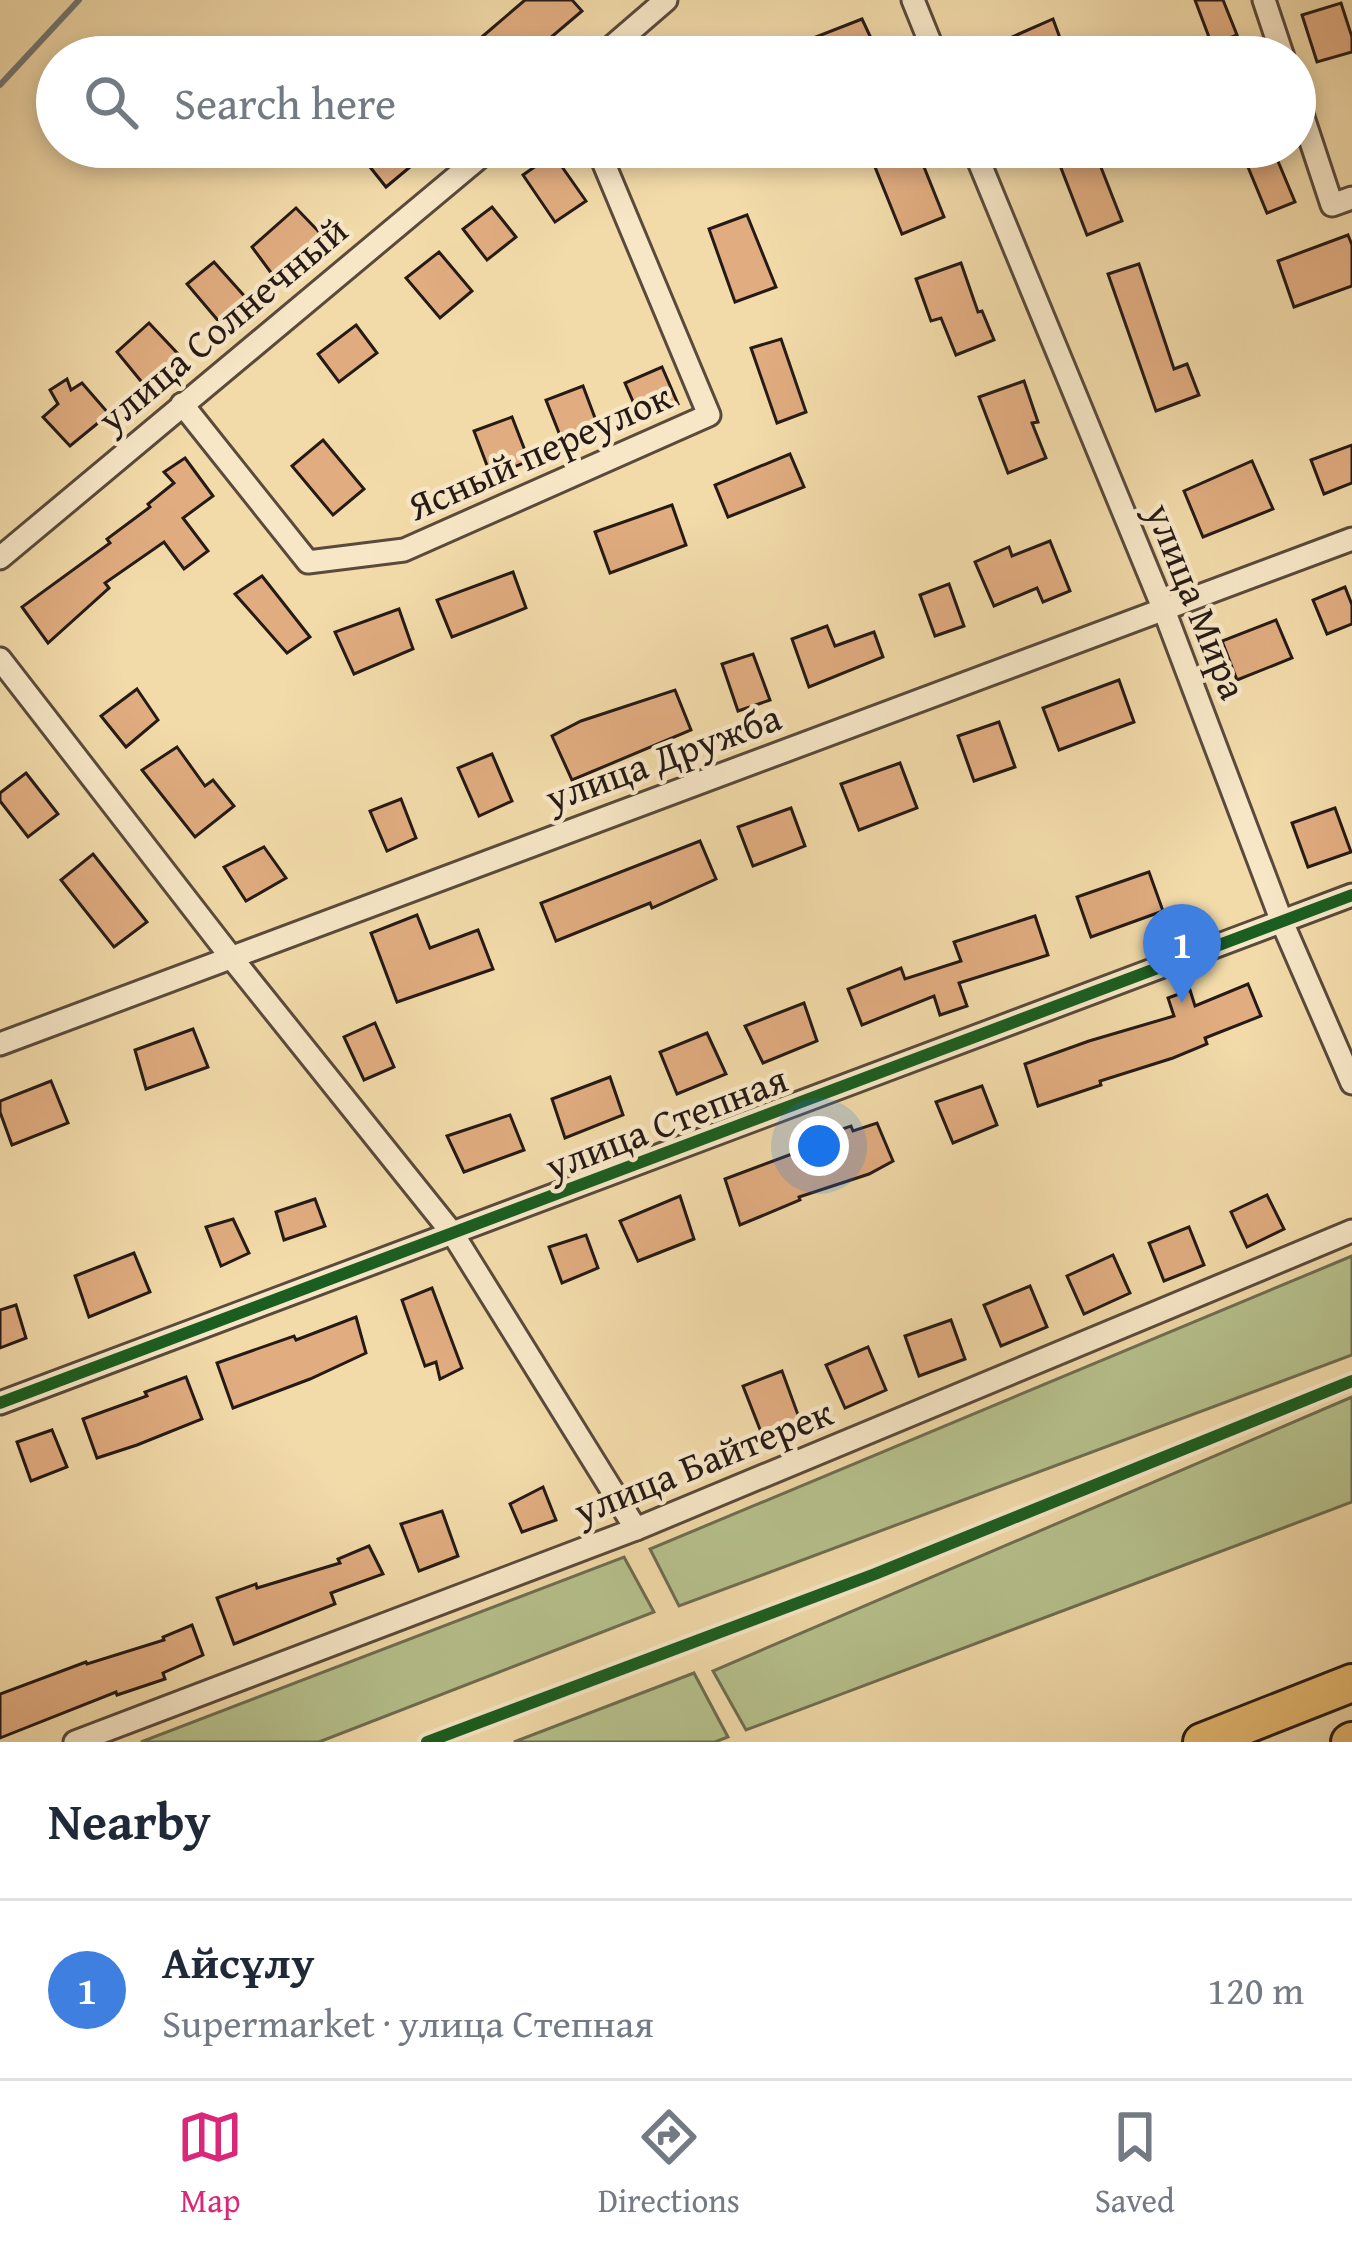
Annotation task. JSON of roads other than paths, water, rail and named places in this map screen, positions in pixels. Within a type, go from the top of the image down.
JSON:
[{"type":"main road","points":[[1202,1742],[1352,1684]]},
{"type":"street","points":[[624,36],[666,0]]},
{"type":"street","points":[[913,0],[928,36]]},
{"type":"street","points":[[1264,0],[1276,36]]},
{"type":"street","points":[[1316,157],[1332,205],[1352,198]]},
{"type":"street","name":"улица Солнечный","points":[[0,558],[467,168]]},
{"type":"street","name":"Ясный переулок","points":[[182,404],[308,562],[404,550],[709,415],[606,168]]},
{"type":"street","name":"улица Мира","points":[[982,168],[1164,610],[1282,922],[1352,1083]]},
{"type":"street","name":"улица Дружба","points":[[0,1044],[1352,539]]},
{"type":"street","points":[[0,658],[453,1234],[636,1528]]},
{"type":"street","name":"улица Степная","points":[[0,1403],[1352,896]]},
{"type":"street","name":"улица Байтерек","points":[[75,1742],[636,1528],[1352,1231]]},
{"type":"waterway","points":[[46,36],[79,0]]},
{"type":"waterway","points":[[0,85],[36,46]]},
{"type":"place","name":"Айсұлу","points":[[1182,1003]]}]
